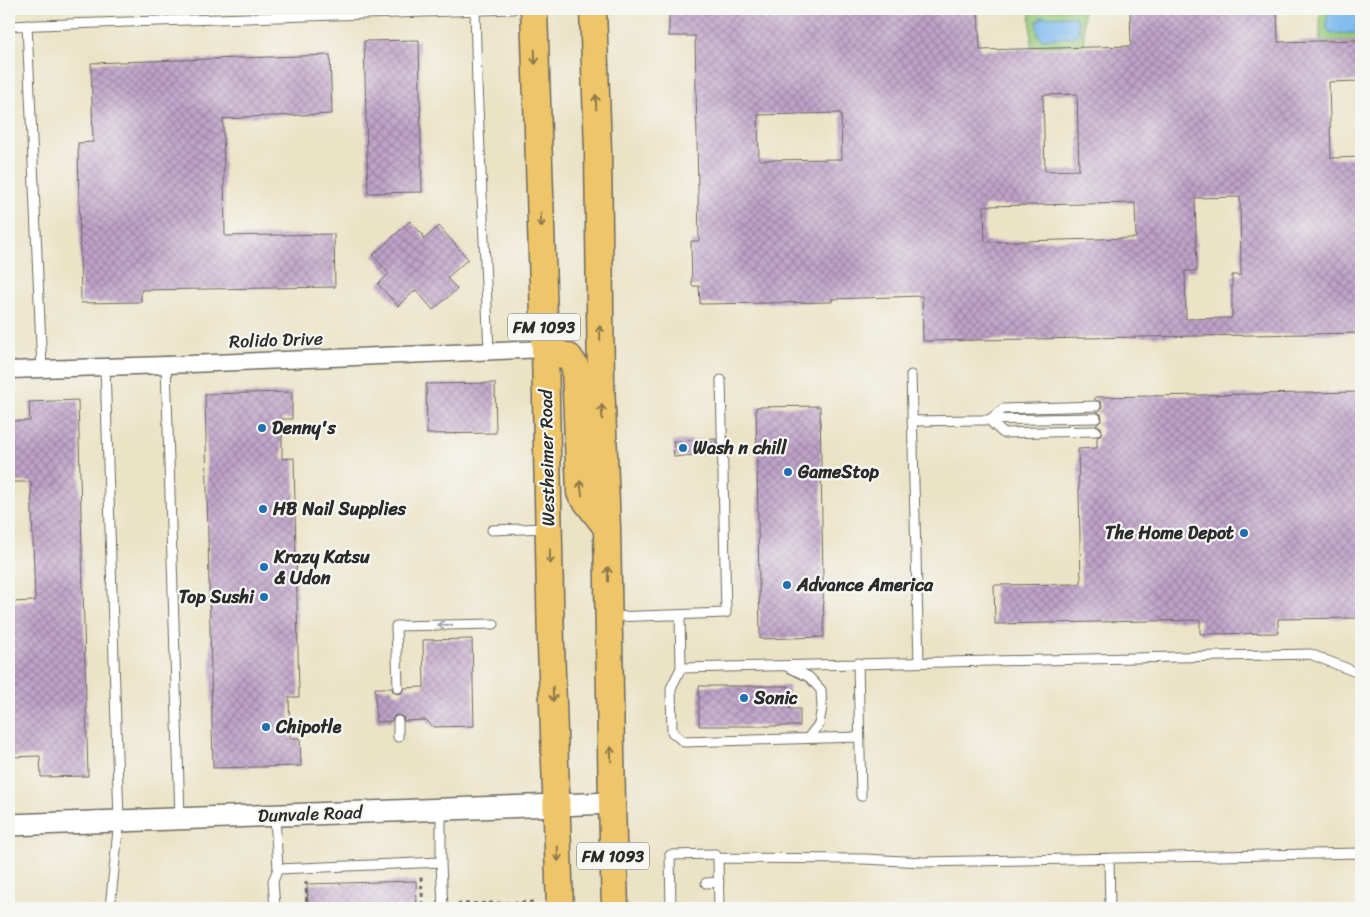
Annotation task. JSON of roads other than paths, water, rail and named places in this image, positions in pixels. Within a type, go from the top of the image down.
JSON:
[{"type":"main road","name":"Westheimer Road","points":[[534,9],[545,349],[556,805],[548,905]]},
{"type":"main road","name":"FM 1093","points":[[594,9],[601,382],[607,528],[615,908]]},
{"type":"main road","points":[[545,349],[569,357],[575,366],[580,493],[607,528]]},
{"type":"street","name":"Rolido Drive","points":[[9,370],[545,349]]},
{"type":"street","name":"Dunvale Road","points":[[9,825],[612,803]]},
{"type":"lane","points":[[9,26],[513,9]]},
{"type":"lane","points":[[475,10],[489,351]]},
{"type":"lane","points":[[27,25],[42,369]]},
{"type":"lane","points":[[166,365],[180,819]]},
{"type":"lane","points":[[105,366],[119,821],[110,908]]},
{"type":"lane","points":[[911,375],[919,662]]},
{"type":"lane","points":[[609,618],[726,613],[721,380]]},
{"type":"lane","points":[[989,420],[1003,409],[1096,406]]},
{"type":"lane","points":[[912,422],[1096,418]]},
{"type":"lane","points":[[989,420],[1003,433],[1096,431]]},
{"type":"lane","points":[[492,530],[549,528]]},
{"type":"lane","points":[[680,615],[681,668],[671,688],[672,732],[684,742],[859,737]]},
{"type":"lane","points":[[398,688],[396,626],[494,624]]},
{"type":"lane","points":[[681,668],[1310,654],[1361,674]]},
{"type":"lane","points":[[858,663],[862,796]]},
{"type":"lane","points":[[784,665],[809,678],[821,690],[822,707],[819,724],[808,738]]},
{"type":"lane","points":[[398,721],[398,737]]},
{"type":"lane","points":[[441,809],[443,906]]},
{"type":"lane","points":[[274,908],[273,881],[278,869],[275,815]]},
{"type":"lane","points":[[718,858],[924,862],[1361,853]]},
{"type":"lane","points":[[671,908],[670,855],[715,854],[718,858],[719,908]]},
{"type":"lane","points":[[1109,858],[1110,908]]},
{"type":"lane","points":[[278,869],[441,862]]},
{"type":"lane","points":[[706,884],[719,882]]},
{"type":"lane","points":[[670,885],[681,884]]},
{"type":"water","points":[[1361,11],[1361,33],[1330,34],[1330,31],[1327,29],[1327,16],[1330,12]]},
{"type":"water","points":[[1074,16],[1078,20],[1079,34],[1073,37],[1041,39],[1038,35],[1037,21],[1041,17]]},
{"type":"place","name":"Denny's","points":[[262,428]]},
{"type":"place","name":"Wash n chill","points":[[683,448]]},
{"type":"place","name":"GameStop","points":[[788,472]]},
{"type":"place","name":"HB Nail Supplies","points":[[263,509]]},
{"type":"place","name":"The Home Depot","points":[[1244,533]]},
{"type":"place","name":"Krazy Katsu & Udon","points":[[264,567]]},
{"type":"place","name":"Advance America","points":[[787,585]]},
{"type":"place","name":"Top Sushi","points":[[264,597]]},
{"type":"place","name":"Sonic","points":[[744,698]]},
{"type":"place","name":"Chipotle","points":[[266,727]]}]
